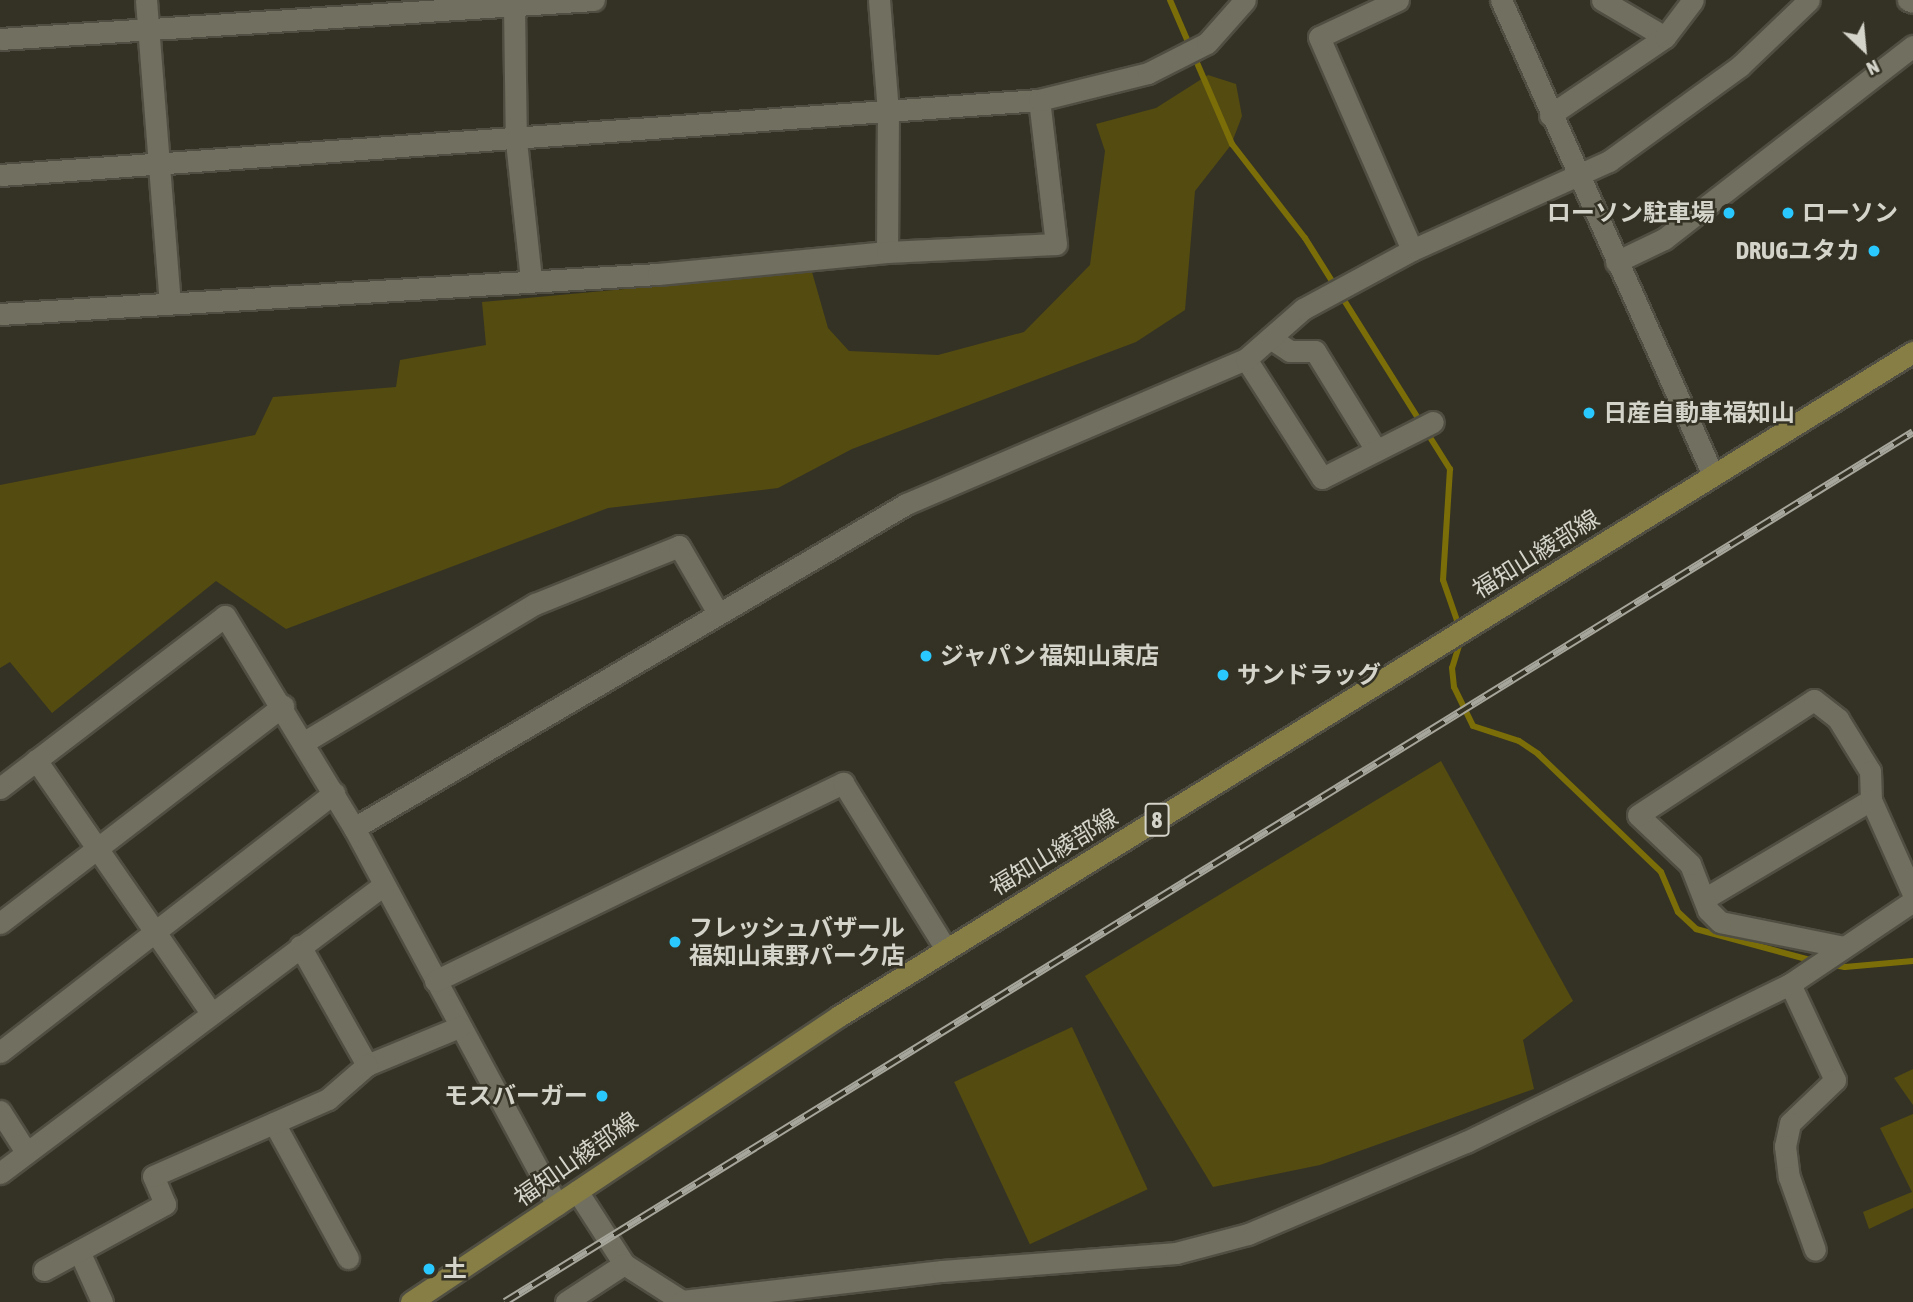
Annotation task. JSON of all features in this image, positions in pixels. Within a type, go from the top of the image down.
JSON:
[{"type":"main road","name":"福知山綾部線","points":[[411,1302],[946,949],[1913,352]]},
{"type":"street","points":[[146,0],[156,164],[170,302]]},
{"type":"street","points":[[0,39],[594,0]]},
{"type":"street","points":[[878,0],[888,112],[887,252]]},
{"type":"street","points":[[0,175],[516,141],[1040,100],[1148,73],[1207,43],[1245,0]]},
{"type":"street","points":[[1398,0],[1319,37],[1412,250]]},
{"type":"street","points":[[1501,0],[1550,115],[1713,475]]},
{"type":"street","points":[[1602,0],[1665,37]]},
{"type":"street","points":[[1550,115],[1665,37],[1693,0]]},
{"type":"street","points":[[354,828],[906,504],[1246,359],[1303,309],[1412,250],[1577,173],[1609,161],[1740,66],[1809,0]]},
{"type":"street","points":[[1908,0],[1913,2]]},
{"type":"street","points":[[514,6],[516,141],[531,280]]},
{"type":"street","points":[[1616,262],[1664,239],[1910,55]]},
{"type":"street","points":[[0,314],[531,280],[887,252],[1056,244],[1040,100]]},
{"type":"street","points":[[1270,338],[1290,351],[1315,351],[1376,450]]},
{"type":"street","points":[[1246,359],[1322,478],[1433,422]]},
{"type":"street","points":[[304,742],[535,604],[679,545],[718,613]]},
{"type":"street","points":[[0,788],[225,616],[283,706],[354,828],[557,1205]]},
{"type":"street","points":[[1839,950],[1720,922],[1704,899],[1690,864],[1639,815],[1814,699],[1838,719],[1870,771],[1871,800],[1913,894]]},
{"type":"street","points":[[0,923],[283,706]]},
{"type":"street","points":[[36,760],[154,935],[211,1013]]},
{"type":"street","points":[[435,981],[843,783],[946,949]]},
{"type":"street","points":[[0,1052],[334,793]]},
{"type":"street","points":[[1704,899],[1871,800]]},
{"type":"street","points":[[0,1173],[383,885]]},
{"type":"street","points":[[577,1191],[624,1265],[682,1301],[942,1271],[1176,1253],[1248,1234],[1335,1200],[1466,1142],[1796,980],[1913,901]]},
{"type":"street","points":[[300,946],[367,1065]]},
{"type":"street","points":[[1796,980],[1835,1080],[1790,1123],[1785,1146],[1789,1177],[1815,1250]]},
{"type":"street","points":[[44,1270],[165,1204],[153,1176],[328,1099],[367,1065],[459,1027]]},
{"type":"street","points":[[0,1111],[26,1153]]},
{"type":"street","points":[[274,1123],[348,1258]]},
{"type":"street","points":[[79,1251],[102,1302]]},
{"type":"street","points":[[566,1302],[624,1265]]},
{"type":"shaded area","points":[[1208,75],[1236,84],[1242,116],[1231,145],[1195,191],[1185,310],[1136,342],[852,449],[778,488],[608,508],[286,629],[216,581],[52,713],[10,662],[0,668],[0,485],[255,435],[273,397],[396,387],[400,360],[486,345],[482,302],[812,272],[828,328],[849,351],[938,355],[1024,332],[1090,265],[1105,151],[1096,124],[1156,108]]},
{"type":"shaded area","points":[[1441,761],[1573,1001],[1523,1040],[1534,1089],[1320,1165],[1213,1187],[1085,976]]},
{"type":"shaded area","points":[[1072,1027],[1148,1189],[1030,1244],[954,1082]]},
{"type":"shaded area","points":[[1913,1069],[1913,1105],[1894,1078]]},
{"type":"shaded area","points":[[1913,1114],[1913,1208],[1869,1229],[1863,1212],[1912,1192],[1880,1128]]},
{"type":"waterway","points":[[1170,0],[1232,144],[1305,238],[1450,469],[1443,580],[1460,629]]},
{"type":"waterway","points":[[1461,639],[1452,668],[1454,687],[1473,726],[1519,741],[1538,754],[1661,872],[1678,912],[1696,929],[1814,961]]},
{"type":"waterway","points":[[1828,964],[1845,967],[1913,961]]},
{"type":"railway","points":[[505,1302],[1913,432]]},
{"type":"place","name":"ローソン駐車場","points":[[1729,213]]},
{"type":"place","name":"ローソン","points":[[1788,213]]},
{"type":"place","name":"DRUGユタカ","points":[[1874,251]]},
{"type":"place","name":"日産自動車福知山","points":[[1589,413]]},
{"type":"place","name":"ジャパン 福知山東店","points":[[926,656]]},
{"type":"place","name":"サンドラッグ","points":[[1223,675]]},
{"type":"place","name":"フレッシュバザール 福知山東野パーク店","points":[[675,942]]},
{"type":"place","name":"モスバーガー","points":[[602,1096]]},
{"type":"place","name":"土","points":[[429,1269]]}]
